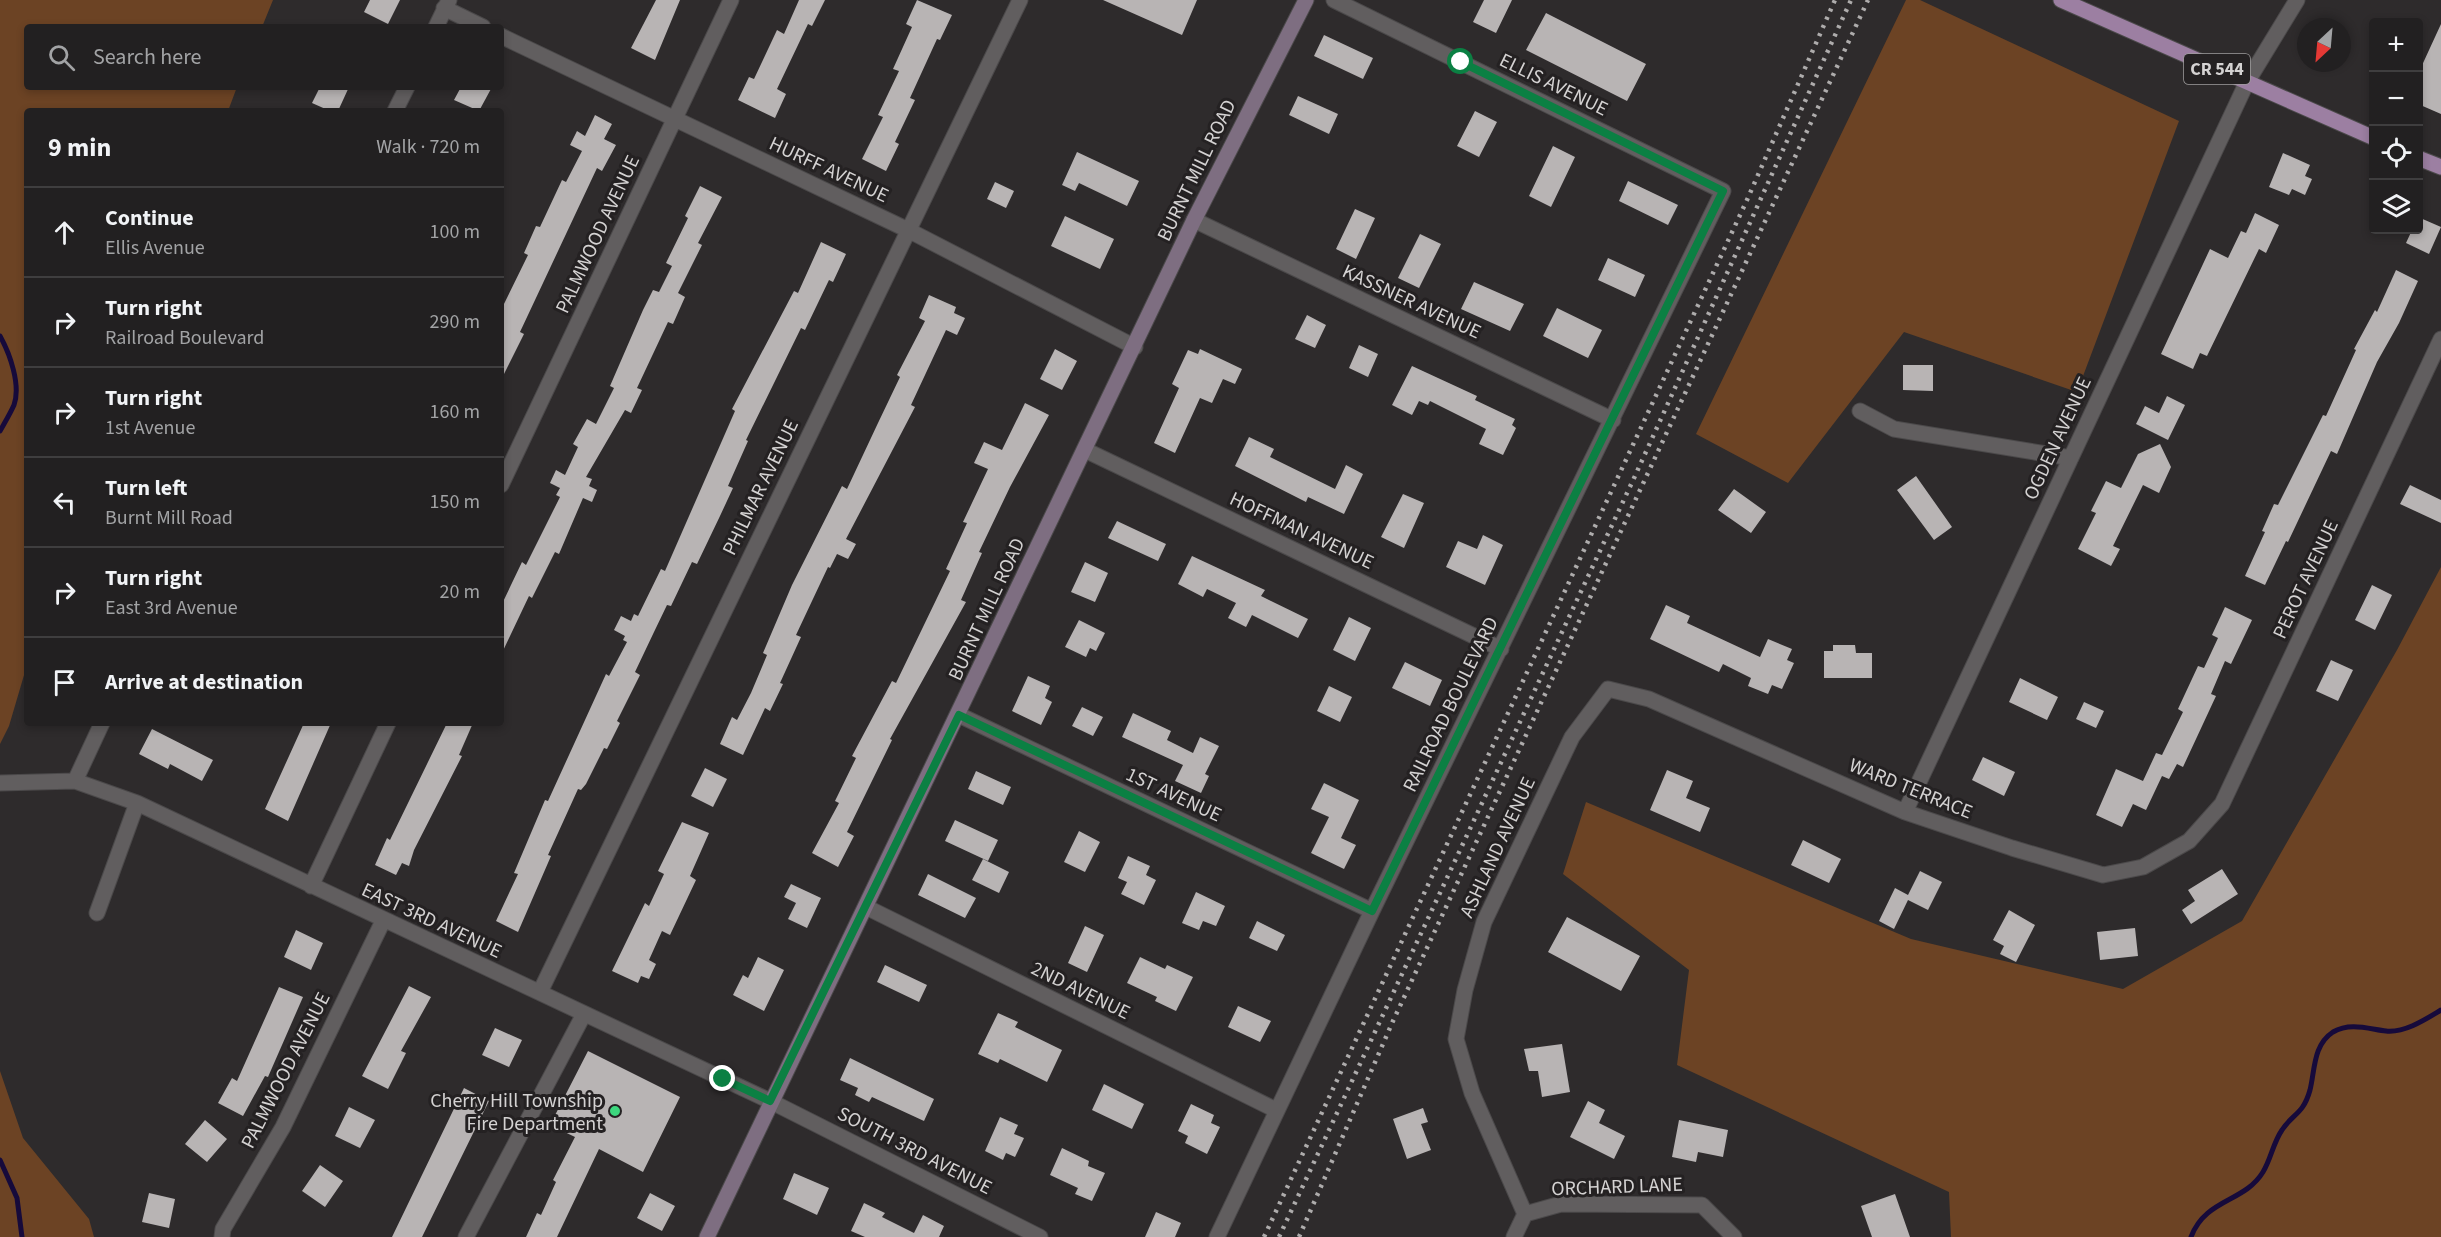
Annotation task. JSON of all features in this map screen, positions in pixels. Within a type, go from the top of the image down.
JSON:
[{"type":"main road","name":"BURNT MILL ROAD","points":[[707,1237],[770,1101],[959,715],[1194,220],[1306,0]]},
{"type":"main road","name":"CR 544","points":[[2061,0],[2369,136]]},
{"type":"main road","points":[[2423,160],[2441,168]]},
{"type":"street","name":"PALMWOOD AVENUE","points":[[504,479],[731,0]]},
{"type":"street","name":"PHILMAR AVENUE","points":[[540,992],[1020,0]]},
{"type":"street","name":"ELLIS AVENUE","points":[[1334,0],[1723,191]]},
{"type":"street","name":"OGDEN AVENUE","points":[[1905,812],[2247,82],[2297,0]]},
{"type":"street","points":[[437,24],[446,4],[478,24]]},
{"type":"street","name":"HURFF AVENUE","points":[[504,37],[908,230],[1135,347]]},
{"type":"street","points":[[396,108],[406,90]]},
{"type":"street","name":"RAILROAD BOULEVARD","points":[[1217,1237],[1372,911],[1723,191]]},
{"type":"street","name":"KASSNER AVENUE","points":[[1194,220],[1613,420]]},
{"type":"street","name":"PEROT AVENUE","points":[[2198,831],[2222,804],[2441,339]]},
{"type":"street","points":[[1860,411],[1894,429],[2072,458]]},
{"type":"street","name":"HOFFMAN AVENUE","points":[[1085,450],[1501,649]]},
{"type":"street","name":"WARD TERRACE","points":[[1608,689],[1649,699],[1905,812],[2012,848],[2103,875],[2143,867],[2189,841],[2198,831]]},
{"type":"street","name":"ASHLAND AVENUE","points":[[1525,1214],[1472,1093],[1456,1039],[1484,922],[1572,737],[1608,689]]},
{"type":"street","name":"1ST AVENUE","points":[[959,715],[1372,911]]},
{"type":"street","points":[[0,783],[75,781],[101,726]]},
{"type":"street","points":[[311,886],[387,726]]},
{"type":"street","name":"EAST 3RD AVENUE","points":[[75,781],[137,803],[383,921],[540,992],[770,1101]]},
{"type":"street","points":[[97,913],[137,803]]},
{"type":"street","name":"2ND AVENUE","points":[[866,907],[1276,1110]]},
{"type":"street","name":"PALMWOOD AVENUE","points":[[222,1237],[223,1229],[283,1127],[383,921]]},
{"type":"street","points":[[466,1237],[584,1014]]},
{"type":"street","name":"SOUTH 3RD AVENUE","points":[[770,1101],[1040,1237]]},
{"type":"street","name":"ORCHARD LANE","points":[[1525,1214],[1561,1204],[1702,1205],[1734,1237]]},
{"type":"street","points":[[1514,1237],[1525,1214]]},
{"type":"shaded area","points":[[0,0],[273,0],[263,24],[24,24],[24,90],[236,90],[229,108],[24,108],[24,675],[9,726],[0,744]]},
{"type":"shaded area","points":[[1906,0],[1920,0],[2179,121],[2077,392],[1904,332],[1788,483],[1696,434]]},
{"type":"shaded area","points":[[2441,567],[2441,1237],[1951,1237],[1949,1192],[1677,1065],[1689,970],[1563,874],[1586,802],[1911,939],[2123,989],[2242,921],[2397,650]]},
{"type":"shaded area","points":[[0,1071],[23,1138],[89,1219],[94,1237],[0,1237]]},
{"type":"building","points":[[370,0],[400,0],[388,24],[364,12]]},
{"type":"building","points":[[656,0],[680,0],[655,60],[631,48]]},
{"type":"building","points":[[799,0],[825,0],[812,26],[808,24],[777,89],[786,94],[775,118],[738,100],[749,77],[754,79],[777,30],[784,34]]},
{"type":"building","points":[[917,0],[952,15],[940,40],[937,39],[910,98],[915,100],[895,142],[899,144],[886,171],[862,159],[883,117],[878,115],[899,71],[893,69],[912,27],[906,24]]},
{"type":"building","points":[[1103,0],[1197,0],[1182,35]]},
{"type":"building","points":[[1484,0],[1512,0],[1496,33],[1473,22]]},
{"type":"building","points":[[1546,13],[1646,64],[1627,101],[1526,50]]},
{"type":"building","points":[[2441,24],[2441,114],[2423,106],[2423,63]]},
{"type":"building","points":[[1324,35],[1373,58],[1363,79],[1314,56]]},
{"type":"building","points":[[318,90],[348,90],[339,108],[323,108],[312,103]]},
{"type":"building","points":[[459,90],[490,90],[481,108],[472,108],[454,100]]},
{"type":"building","points":[[1298,96],[1338,114],[1329,134],[1289,115]]},
{"type":"building","points":[[1475,111],[1497,122],[1479,157],[1457,146]]},
{"type":"building","points":[[595,115],[612,124],[604,139],[616,145],[602,171],[597,168],[520,332],[524,334],[504,374],[504,304],[528,255],[524,253],[536,226],[540,227],[562,180],[566,182],[582,151],[570,145],[577,131],[585,136]]},
{"type":"building","points":[[1553,146],[1575,157],[1551,207],[1529,196]]},
{"type":"building","points":[[1077,152],[1139,181],[1127,206],[1079,183],[1075,191],[1062,185]]},
{"type":"building","points":[[2283,153],[2310,165],[2305,176],[2312,179],[2305,195],[2292,189],[2289,195],[2269,187]]},
{"type":"building","points":[[1628,181],[1678,205],[1668,225],[1619,201]]},
{"type":"building","points":[[995,182],[1014,191],[1006,208],[987,199]]},
{"type":"building","points":[[700,186],[722,197],[698,243],[702,245],[678,293],[685,297],[673,324],[668,322],[637,388],[642,390],[631,413],[625,410],[586,477],[592,479],[589,486],[597,490],[592,502],[583,498],[559,554],[555,552],[532,598],[529,596],[504,649],[504,600],[522,562],[526,565],[560,497],[556,495],[560,488],[550,483],[556,470],[565,475],[578,447],[573,444],[587,419],[596,424],[614,388],[610,386],[643,310],[653,290],[659,292],[672,266],[666,263],[688,218],[685,216]]},
{"type":"building","points":[[1355,209],[1375,218],[1356,259],[1336,249]]},
{"type":"building","points":[[2255,213],[2279,225],[2266,253],[2259,249],[2207,356],[2200,353],[2193,369],[2161,354],[2210,249],[2228,258],[2241,231],[2246,233]]},
{"type":"building","points":[[1065,216],[1114,239],[1100,269],[1051,246]]},
{"type":"building","points":[[2423,219],[2441,227],[2429,254],[2406,243],[2410,234],[2423,234]]},
{"type":"building","points":[[1420,234],[1441,244],[1419,288],[1398,278]]},
{"type":"building","points":[[821,242],[846,254],[833,282],[829,280],[805,330],[801,328],[746,440],[748,441],[728,486],[733,488],[697,564],[692,562],[671,606],[667,605],[635,672],[640,675],[617,721],[620,723],[607,749],[604,748],[586,784],[581,790],[578,789],[548,855],[551,856],[518,932],[496,921],[518,874],[514,873],[545,800],[548,801],[606,674],[609,676],[627,642],[623,640],[625,636],[614,630],[621,616],[631,621],[634,614],[638,616],[661,569],[665,571],[735,411],[732,409],[794,291],[798,293]]},
{"type":"building","points":[[1608,258],[1645,275],[1635,297],[1598,280]]},
{"type":"building","points":[[2396,270],[2418,281],[2399,323],[2377,362],[2337,454],[2331,451],[2265,585],[2245,576],[2265,532],[2262,531],[2274,504],[2278,505],[2323,415],[2326,416],[2356,350],[2354,349],[2375,310],[2377,312]]},
{"type":"building","points":[[1474,282],[1524,304],[1510,331],[1461,309]]},
{"type":"building","points":[[929,295],[956,307],[954,313],[965,318],[957,335],[946,330],[911,405],[915,407],[846,539],[856,544],[848,559],[837,554],[830,568],[828,567],[796,635],[801,637],[780,683],[783,684],[770,711],[765,708],[743,755],[720,744],[732,717],[737,720],[751,693],[767,655],[763,653],[792,585],[842,486],[847,489],[900,377],[897,375],[925,321],[919,318]]},
{"type":"building","points":[[1557,308],[1602,330],[1588,358],[1543,336]]},
{"type":"building","points":[[1307,315],[1326,325],[1315,348],[1295,339]]},
{"type":"building","points":[[1359,345],[1378,354],[1368,377],[1349,368]]},
{"type":"building","points":[[1055,349],[1077,361],[1062,390],[1040,379]]},
{"type":"building","points":[[1200,349],[1242,369],[1235,384],[1223,379],[1212,403],[1200,398],[1175,453],[1154,443],[1179,388],[1172,384],[1188,350],[1198,354]]},
{"type":"building","points":[[1903,365],[1933,365],[1933,391],[1903,390]]},
{"type":"building","points":[[1412,366],[1477,396],[1475,400],[1515,419],[1512,425],[1516,428],[1503,455],[1479,444],[1486,429],[1430,401],[1428,405],[1419,401],[1412,415],[1392,405]]},
{"type":"building","points":[[2167,396],[2185,405],[2168,440],[2136,424],[2145,406],[2159,413]]},
{"type":"building","points":[[1025,403],[1049,415],[1010,487],[979,552],[982,553],[961,600],[966,602],[890,739],[892,740],[847,832],[854,836],[838,867],[812,853],[839,803],[835,801],[856,758],[852,756],[892,681],[896,683],[950,571],[946,569],[967,523],[963,522],[988,469],[974,463],[984,442],[1002,450]]},
{"type":"building","points":[[1249,437],[1274,449],[1270,457],[1335,489],[1346,465],[1363,474],[1344,514],[1308,497],[1306,502],[1235,466]]},
{"type":"building","points":[[2160,444],[2171,467],[2159,493],[2143,485],[2113,546],[2120,549],[2111,566],[2078,549],[2096,513],[2091,511],[2106,481],[2121,488],[2138,454]]},
{"type":"building","points":[[1916,476],[1952,527],[1934,540],[1897,490]]},
{"type":"building","points":[[2410,485],[2441,500],[2441,523],[2400,504]]},
{"type":"building","points":[[1734,489],[1766,512],[1751,533],[1718,510]]},
{"type":"building","points":[[1403,494],[1424,503],[1404,548],[1381,537]]},
{"type":"building","points":[[1117,521],[1166,544],[1158,561],[1108,538]]},
{"type":"building","points":[[1483,535],[1503,545],[1485,585],[1446,567],[1458,541],[1477,549]]},
{"type":"building","points":[[1192,556],[1265,590],[1261,596],[1308,619],[1298,638],[1252,615],[1246,627],[1228,618],[1236,603],[1207,589],[1203,597],[1178,584]]},
{"type":"building","points":[[1085,562],[1108,573],[1095,602],[1071,592]]},
{"type":"building","points":[[2372,585],[2392,595],[2375,630],[2355,620]]},
{"type":"building","points":[[1666,605],[1690,616],[1687,623],[1760,657],[1768,639],[1792,649],[1787,660],[1794,663],[1782,689],[1772,685],[1768,694],[1748,686],[1751,678],[1723,664],[1719,672],[1650,639]]},
{"type":"building","points":[[2225,607],[2252,620],[2231,664],[2225,661],[2211,694],[2216,696],[2183,767],[2177,764],[2169,779],[2162,776],[2146,810],[2133,804],[2122,827],[2096,815],[2116,769],[2143,781],[2156,753],[2162,755],[2183,712],[2178,709],[2198,666],[2204,668],[2218,638],[2212,635]]},
{"type":"building","points":[[1349,617],[1371,628],[1355,661],[1333,650]]},
{"type":"building","points":[[1079,620],[1105,633],[1096,651],[1090,648],[1086,657],[1065,647]]},
{"type":"building","points":[[1833,645],[1855,645],[1856,653],[1872,653],[1872,678],[1824,678],[1824,651],[1833,651]]},
{"type":"building","points":[[2331,660],[2353,670],[2338,701],[2316,691]]},
{"type":"building","points":[[1405,662],[1442,680],[1430,706],[1392,688]]},
{"type":"building","points":[[1028,676],[1050,686],[1045,698],[1052,702],[1041,725],[1012,711]]},
{"type":"building","points":[[2020,678],[2058,697],[2047,720],[2009,702]]},
{"type":"building","points":[[1329,686],[1352,697],[1340,722],[1317,711]]},
{"type":"building","points":[[2084,702],[2104,711],[2096,728],[2076,719]]},
{"type":"building","points":[[1082,707],[1103,717],[1093,736],[1072,726]]},
{"type":"building","points":[[1133,713],[1171,731],[1167,740],[1193,753],[1200,737],[1219,746],[1205,774],[1209,776],[1201,793],[1175,781],[1183,765],[1122,737]]},
{"type":"building","points":[[303,726],[330,726],[288,821],[265,809]]},
{"type":"building","points":[[446,726],[472,726],[459,755],[462,756],[414,850],[409,866],[402,863],[396,875],[375,865],[387,838],[390,840]]},
{"type":"building","points":[[152,729],[213,760],[202,781],[170,764],[168,769],[139,754]]},
{"type":"building","points":[[1983,757],[2015,772],[2004,796],[1972,780]]},
{"type":"building","points":[[705,768],[727,779],[713,807],[691,796]]},
{"type":"building","points":[[1667,770],[1693,781],[1686,798],[1710,808],[1700,832],[1650,810]]},
{"type":"building","points":[[976,771],[1011,787],[1003,805],[968,789]]},
{"type":"building","points":[[1324,783],[1359,800],[1341,838],[1356,845],[1344,869],[1311,853],[1329,817],[1311,809]]},
{"type":"building","points":[[955,820],[998,840],[988,861],[945,841]]},
{"type":"building","points":[[682,822],[709,833],[690,876],[696,880],[670,935],[662,931],[649,960],[656,964],[649,979],[641,976],[638,983],[612,971],[645,903],[649,906],[664,874],[658,871]]},
{"type":"building","points":[[1079,831],[1100,842],[1085,872],[1064,862]]},
{"type":"building","points":[[1803,840],[1841,859],[1829,883],[1791,865]]},
{"type":"building","points":[[1128,856],[1150,866],[1146,875],[1156,880],[1144,905],[1121,894],[1127,882],[1118,878]]},
{"type":"building","points":[[983,859],[1009,872],[999,893],[972,880]]},
{"type":"building","points":[[2222,869],[2238,894],[2191,924],[2182,910],[2195,901],[2188,890]]},
{"type":"building","points":[[1920,871],[1942,882],[1928,910],[1908,900],[1894,929],[1879,921],[1895,888],[1908,895]]},
{"type":"building","points":[[928,874],[976,898],[965,918],[918,895]]},
{"type":"building","points":[[791,884],[821,898],[807,928],[788,919],[796,903],[784,897]]},
{"type":"building","points":[[1196,892],[1225,906],[1216,926],[1203,921],[1199,930],[1182,923]]},
{"type":"building","points":[[2009,910],[2035,925],[2016,962],[2000,954],[2004,946],[1993,940]]},
{"type":"building","points":[[1567,917],[1640,956],[1621,991],[1548,952]]},
{"type":"building","points":[[1257,921],[1285,935],[1277,951],[1249,938]]},
{"type":"building","points":[[1085,926],[1104,935],[1087,972],[1068,963]]},
{"type":"building","points":[[2135,928],[2138,956],[2100,960],[2097,932]]},
{"type":"building","points":[[296,930],[323,943],[311,970],[284,957]]},
{"type":"building","points":[[758,957],[784,970],[764,1011],[733,995],[743,975],[748,978]]},
{"type":"building","points":[[1140,957],[1165,969],[1167,965],[1193,977],[1176,1011],[1155,1001],[1157,997],[1127,983]]},
{"type":"building","points":[[885,965],[927,985],[919,1002],[877,982]]},
{"type":"building","points":[[409,986],[431,997],[401,1051],[406,1053],[388,1089],[362,1076]]},
{"type":"building","points":[[279,987],[303,997],[268,1077],[265,1076],[243,1116],[218,1103],[232,1078],[237,1081]]},
{"type":"building","points":[[1238,1006],[1271,1021],[1260,1042],[1228,1027]]},
{"type":"building","points":[[998,1013],[1018,1022],[1015,1027],[1062,1050],[1047,1082],[1000,1059],[998,1063],[978,1054]]},
{"type":"building","points":[[495,1028],[522,1040],[509,1067],[482,1055]]},
{"type":"building","points":[[1562,1044],[1570,1092],[1542,1097],[1538,1071],[1529,1071],[1524,1049]]},
{"type":"building","name":"Cherry Hill Township Fire Department","points":[[588,1051],[680,1097],[643,1172],[599,1149],[557,1237],[526,1237],[537,1213],[541,1215],[556,1182],[553,1180],[575,1137],[550,1125]]},
{"type":"building","points":[[850,1058],[934,1099],[924,1121],[872,1097],[869,1102],[855,1095],[858,1088],[840,1080]]},
{"type":"building","points":[[1104,1084],[1144,1104],[1132,1129],[1092,1110]]},
{"type":"building","points":[[464,1088],[489,1101],[422,1237],[392,1237]]},
{"type":"building","points":[[1588,1101],[1605,1110],[1599,1123],[1625,1136],[1614,1159],[1570,1137]]},
{"type":"building","points":[[1191,1104],[1214,1115],[1211,1123],[1220,1127],[1207,1154],[1185,1143],[1188,1136],[1178,1131]]},
{"type":"building","points":[[349,1107],[375,1120],[360,1148],[335,1136]]},
{"type":"building","points":[[1423,1108],[1428,1122],[1421,1124],[1431,1150],[1407,1159],[1393,1119]]},
{"type":"building","points":[[1000,1117],[1018,1125],[1014,1134],[1024,1138],[1015,1157],[1006,1153],[1003,1160],[985,1151]]},
{"type":"building","points":[[205,1120],[227,1139],[207,1162],[185,1144]]},
{"type":"building","points":[[1679,1120],[1728,1130],[1723,1157],[1698,1152],[1696,1162],[1672,1157]]},
{"type":"building","points":[[1062,1148],[1089,1161],[1088,1166],[1105,1173],[1092,1201],[1075,1194],[1078,1188],[1050,1175]]},
{"type":"building","points":[[320,1165],[343,1181],[325,1207],[302,1191]]},
{"type":"building","points":[[794,1173],[829,1188],[817,1215],[783,1199]]},
{"type":"building","points":[[149,1193],[175,1199],[169,1228],[142,1222]]},
{"type":"building","points":[[650,1193],[675,1206],[662,1231],[637,1218]]},
{"type":"building","points":[[1895,1194],[1910,1237],[1872,1237],[1861,1206]]},
{"type":"building","points":[[864,1203],[885,1213],[882,1217],[914,1233],[923,1215],[944,1226],[939,1237],[865,1237],[851,1231]]},
{"type":"building","points":[[1156,1212],[1181,1223],[1175,1237],[1145,1237]]},
{"type":"waterway","points":[[0,336],[11,360],[16,388],[14,405],[0,431]]},
{"type":"waterway","points":[[2191,1237],[2206,1215],[2215,1207],[2246,1190],[2263,1172],[2279,1135],[2301,1109],[2307,1098],[2318,1051],[2326,1037],[2346,1027],[2400,1030],[2415,1025],[2441,1010]]},
{"type":"waterway","points":[[0,1160],[17,1198],[22,1237]]},
{"type":"railway","points":[[1264,1237],[1747,200],[1835,0]]},
{"type":"railway","points":[[1279,1237],[1635,476],[1851,0]]},
{"type":"railway","points":[[1299,1237],[1393,1021],[1868,0]]},
{"type":"place","name":"Cherry Hill Township Fire Department","points":[[615,1111]]},
{"type":"route","points":[[723,1079],[770,1101],[959,715],[1372,911],[1723,191],[1461,62]]}]
